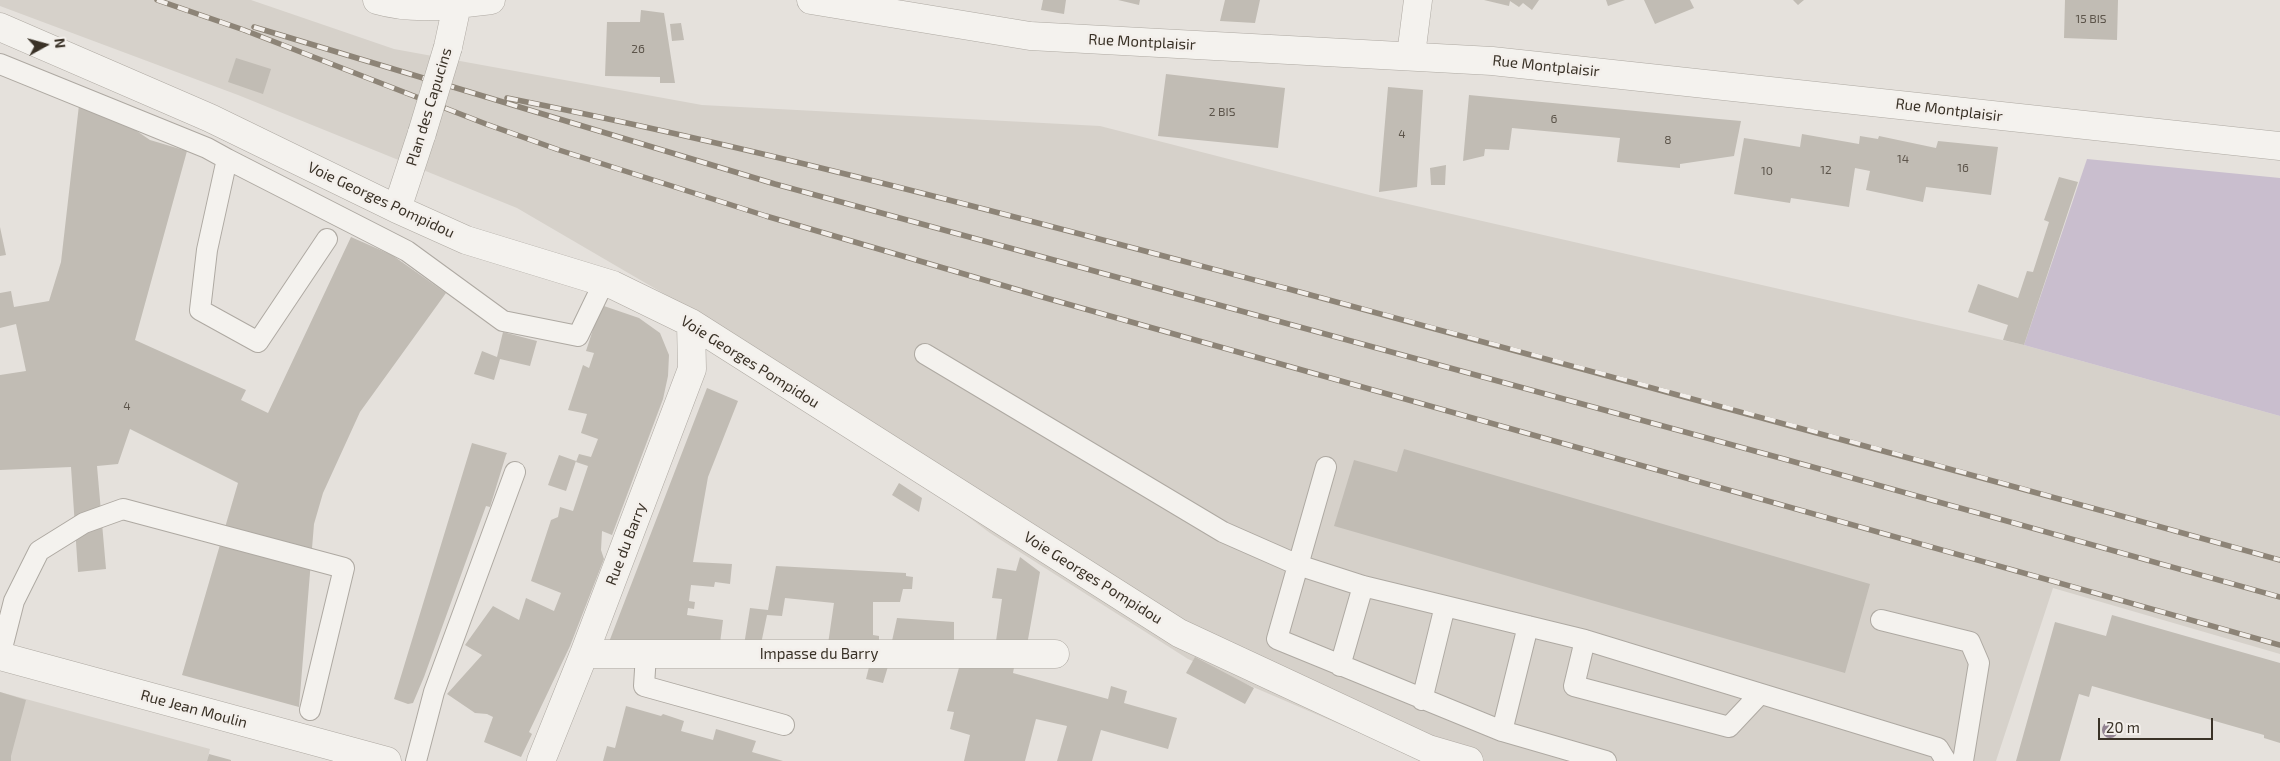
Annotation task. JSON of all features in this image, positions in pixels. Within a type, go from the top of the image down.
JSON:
[{"type":"street","points":[[377,0],[408,6],[457,5],[491,0]]},
{"type":"street","name":"Rue Montplaisir","points":[[811,0],[1030,36],[1492,61],[1748,87],[2280,146]]},
{"type":"street","points":[[1411,56],[1418,0]]},
{"type":"street","name":"Plan des Capucins","points":[[397,209],[448,47],[457,5]]},
{"type":"street","name":"Voie Georges Pompidou","points":[[0,27],[210,118],[397,209],[466,240],[604,282],[691,323],[1179,633],[1428,749],[1469,761]]},
{"type":"street","name":"Rue du Barry","points":[[541,761],[584,654],[692,369],[691,323]]},
{"type":"street","name":"Impasse du Barry","points":[[584,654],[1055,654]]},
{"type":"street","name":"Rue Jean Moulin","points":[[0,656],[387,761]]},
{"type":"lane","points":[[0,64],[207,148],[407,251],[503,321],[578,336],[604,282]]},
{"type":"lane","points":[[227,159],[207,250],[200,310],[258,342],[327,240]]},
{"type":"lane","points":[[925,354],[1223,532],[1298,565],[1363,586],[1585,640],[1938,748],[1946,761]]},
{"type":"lane","points":[[1326,467],[1277,640],[1502,731],[1606,761]]},
{"type":"lane","points":[[416,761],[434,692],[515,472]]},
{"type":"lane","points":[[0,656],[14,601],[39,552],[84,523],[123,509],[344,568],[310,710]]},
{"type":"lane","points":[[1340,666],[1363,586]]},
{"type":"lane","points":[[1422,700],[1445,606]]},
{"type":"lane","points":[[1881,620],[1970,642],[1979,663],[1963,761]]},
{"type":"lane","points":[[1502,731],[1528,626]]},
{"type":"lane","points":[[1585,640],[1574,686],[1729,727],[1760,694]]},
{"type":"lane","points":[[646,654],[644,686],[784,726]]},
{"type":"shaded area","points":[[0,0],[251,0],[394,49],[702,105],[1100,126],[1373,196],[2024,345],[2280,416],[2280,654],[2053,588],[1996,761],[1425,761],[1188,659],[990,533],[690,309],[517,208],[238,95],[0,6]]},
{"type":"shaded area","points":[[2087,159],[2280,178],[2280,416],[2024,345]]},
{"type":"shaded area","points":[[0,692],[210,749],[207,761],[0,761]]},
{"type":"building","points":[[1043,0],[1066,0],[1064,14],[1041,10]]},
{"type":"building","points":[[1118,0],[1140,0],[1139,5]]},
{"type":"building","points":[[1225,0],[1260,0],[1255,23],[1220,21]]},
{"type":"building","points":[[1484,0],[1539,0],[1532,10],[1523,3],[1519,7],[1510,1],[1509,6]]},
{"type":"building","points":[[1606,0],[1625,0],[1608,6]]},
{"type":"building","points":[[1644,0],[1690,0],[1694,8],[1655,24]]},
{"type":"building","points":[[1793,0],[1804,0],[1798,5]]},
{"type":"building","points":[[2065,0],[2118,0],[2117,40],[2064,38]]},
{"type":"building","points":[[641,10],[664,13],[675,83],[660,83],[660,77],[605,76],[607,22],[640,22]]},
{"type":"building","points":[[681,23],[684,40],[672,41],[670,24]]},
{"type":"building","points":[[236,58],[271,69],[263,94],[228,82]]},
{"type":"building","points":[[1166,74],[1285,88],[1278,148],[1158,136]]},
{"type":"building","points":[[1388,87],[1423,90],[1417,187],[1379,192]]},
{"type":"building","points":[[1469,95],[1741,121],[1734,156],[1680,164],[1680,168],[1617,162],[1620,138],[1512,128],[1509,150],[1485,149],[1484,156],[1463,161]]},
{"type":"building","points":[[79,105],[122,121],[150,140],[187,151],[135,340],[246,390],[241,400],[268,413],[351,237],[392,255],[446,293],[360,412],[323,493],[314,524],[299,707],[182,675],[238,483],[130,429],[118,464],[97,466],[106,569],[78,572],[71,467],[0,470],[0,375],[26,371],[16,324],[0,328],[0,293],[11,291],[14,307],[49,301],[61,262]]},
{"type":"building","points":[[1802,134],[1859,144],[1860,136],[1878,139],[1879,136],[1936,148],[1938,141],[1998,147],[1991,195],[1926,187],[1923,202],[1866,190],[1870,171],[1855,168],[1849,207],[1791,198],[1790,203],[1734,194],[1744,138],[1800,147]]},
{"type":"building","points":[[1446,165],[1445,185],[1431,185],[1430,168]]},
{"type":"building","points":[[2059,177],[2078,182],[2024,345],[2003,340],[2008,325],[1968,312],[1978,284],[2018,298],[2027,271],[2033,272],[2049,222],[2044,220]]},
{"type":"building","points":[[0,227],[6,255],[0,256]]},
{"type":"building","points":[[601,305],[639,318],[660,333],[669,355],[668,376],[663,399],[612,535],[602,531],[601,550],[604,559],[570,646],[529,732],[532,734],[521,757],[484,742],[493,717],[487,714],[475,713],[447,694],[482,655],[465,645],[493,606],[519,620],[526,598],[554,611],[561,593],[531,581],[551,520],[558,517],[560,507],[573,511],[588,466],[576,462],[579,454],[591,457],[598,439],[581,433],[587,414],[568,410],[583,365],[589,368],[594,353],[586,351]]},
{"type":"building","points":[[503,332],[537,341],[530,366],[500,359],[494,380],[474,374],[482,351],[497,357]]},
{"type":"building","points":[[707,388],[738,401],[708,477],[693,562],[732,564],[730,584],[715,582],[714,587],[691,585],[689,601],[695,602],[694,609],[688,608],[687,615],[723,620],[720,643],[609,642]]},
{"type":"building","points":[[472,443],[507,453],[490,507],[486,506],[424,677],[413,703],[408,704],[394,699]]},
{"type":"building","points":[[1404,449],[1870,584],[1845,673],[1334,526],[1354,460],[1397,472]]},
{"type":"building","points":[[559,455],[576,461],[566,491],[548,485]]},
{"type":"building","points":[[899,483],[922,498],[919,512],[892,495]]},
{"type":"building","points":[[1020,557],[1040,572],[1027,645],[996,641],[1002,599],[992,598],[997,568],[1016,571]]},
{"type":"building","points":[[776,566],[906,573],[906,576],[913,577],[912,589],[903,589],[900,602],[873,602],[873,635],[879,636],[879,643],[828,644],[834,603],[785,598],[782,616],[767,615],[761,644],[744,645],[750,608],[768,610]]},
{"type":"building","points":[[2112,615],[2280,663],[2280,743],[2264,738],[2264,735],[2092,686],[2089,697],[2079,694],[2060,761],[2016,761],[2055,622],[2106,636]]},
{"type":"building","points":[[897,618],[954,622],[954,642],[892,641]]},
{"type":"building","points":[[1195,657],[1254,688],[1245,704],[1186,673]]},
{"type":"building","points":[[871,659],[889,663],[883,683],[866,679]]},
{"type":"building","points":[[1015,662],[1013,673],[1108,699],[1111,686],[1127,691],[1124,703],[1177,718],[1168,749],[1101,730],[1092,761],[1057,761],[1067,726],[1036,719],[1025,761],[964,761],[970,735],[950,729],[954,712],[947,711],[960,664]]},
{"type":"building","points":[[0,692],[26,700],[11,761],[0,761]]},
{"type":"building","points":[[626,706],[661,716],[663,714],[684,721],[681,731],[713,740],[716,729],[756,741],[752,752],[783,761],[603,761],[607,746],[615,748]]},
{"type":"building","points":[[209,754],[231,760],[231,761],[207,761]]},
{"type":"railway","points":[[157,0],[244,30],[486,124],[559,150],[766,216],[1046,298],[2280,645]]},
{"type":"railway","points":[[254,27],[775,184],[1784,459],[2280,597]]},
{"type":"railway","points":[[507,98],[703,140],[995,212],[1534,355],[2280,560]]}]
